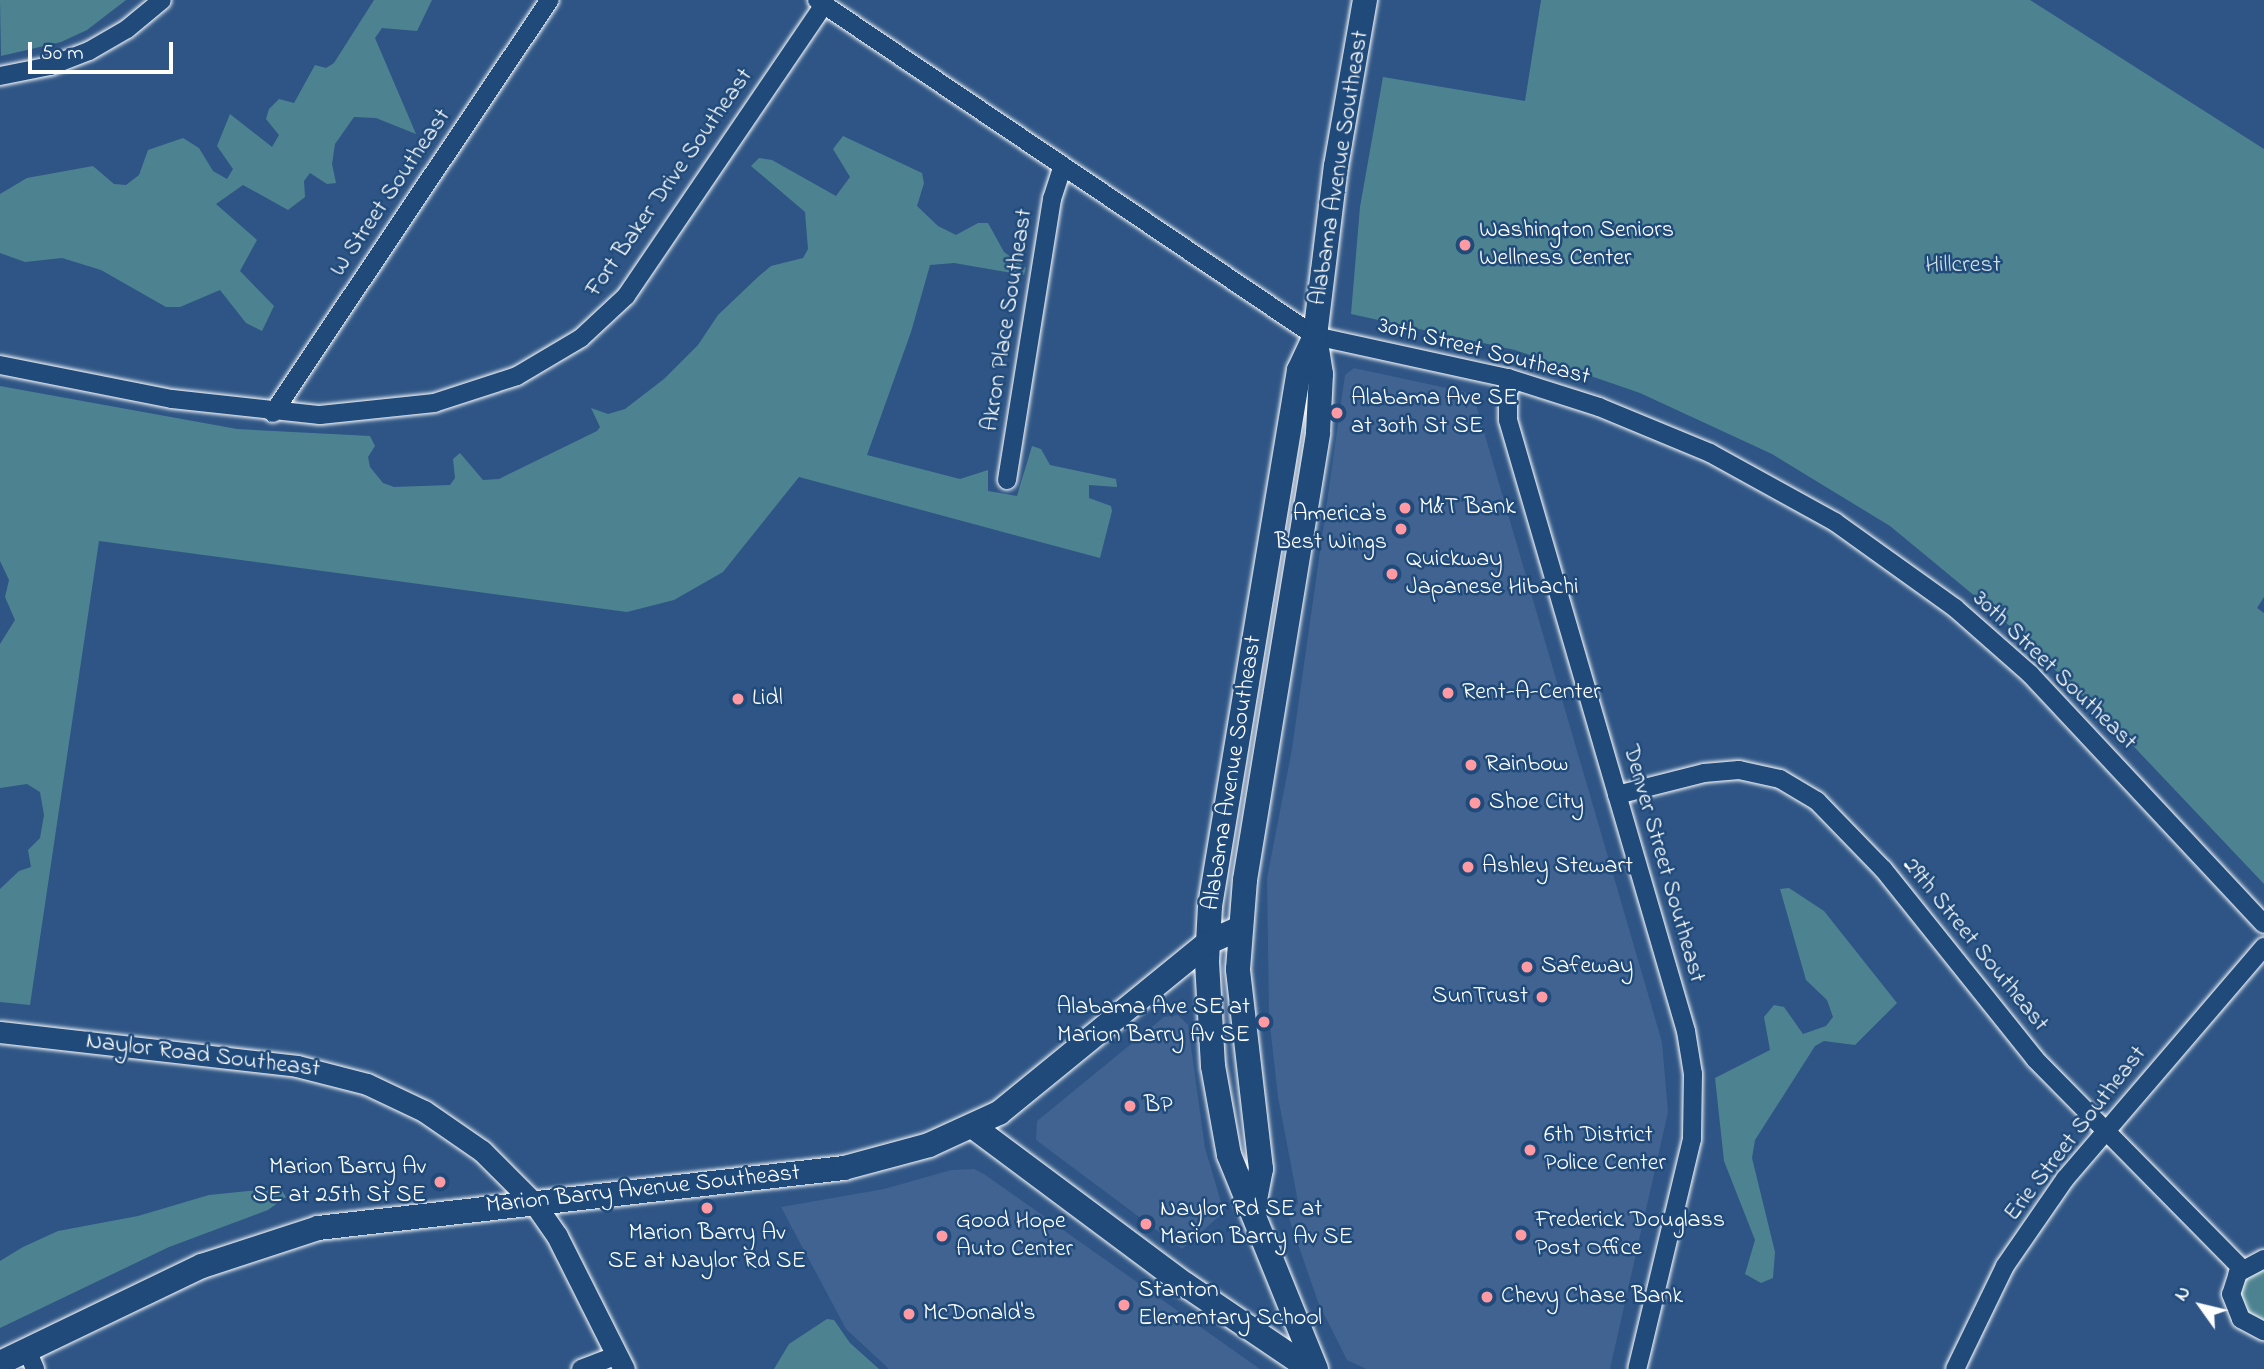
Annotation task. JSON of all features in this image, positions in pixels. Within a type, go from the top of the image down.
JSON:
[{"type":"main road","name":"Alabama Avenue Southeast","points":[[1253,1210],[1261,1169],[1242,1024],[1241,928],[1318,433],[1321,373],[1315,336],[1336,166],[1366,0]]},
{"type":"main road","name":"Alabama Avenue Southeast","points":[[1315,336],[1299,370],[1209,906],[1209,942],[1213,1066],[1221,1120],[1237,1179],[1253,1210],[1316,1369]]},
{"type":"main road","name":"Marion Barry Avenue Southeast","points":[[0,1363],[31,1360],[202,1266],[283,1236],[362,1220],[844,1168],[915,1150],[975,1128],[1014,1103],[1209,942],[1241,928]]},
{"type":"main road","points":[[975,1128],[1186,1285],[1310,1369]]},
{"type":"street","points":[[0,76],[50,66],[89,51],[127,29],[162,0]]},
{"type":"street","name":"W Street Southeast","points":[[273,413],[550,0]]},
{"type":"street","name":"Fort Baker Drive Southeast","points":[[0,365],[117,390],[273,413],[341,415],[434,403],[517,376],[581,338],[636,283],[820,3]]},
{"type":"street","name":"30th Street Southeast","points":[[820,3],[1315,336],[1508,378],[1599,407],[1710,453],[1794,497],[1915,577],[2030,674],[2264,924]]},
{"type":"street","name":"Akron Place Southeast","points":[[1007,480],[1052,199],[1062,168]]},
{"type":"street","name":"Denver Street Southeast","points":[[1508,378],[1508,420],[1686,1031],[1695,1096],[1692,1139],[1637,1369]]},
{"type":"street","name":"29th Street Southeast","points":[[1618,795],[1730,770],[1764,774],[1803,791],[1849,830],[2016,1037],[2242,1269]]},
{"type":"street","name":"Erie Street Southeast","points":[[1955,1369],[2005,1266],[2065,1179],[2264,947]]},
{"type":"street","name":"Naylor Road Southeast","points":[[0,1032],[297,1066],[351,1079],[424,1111],[454,1130],[502,1169],[534,1203],[563,1247],[619,1362]]},
{"type":"street","points":[[2264,1259],[2242,1269],[2231,1288],[2232,1305],[2245,1323],[2264,1331]]},
{"type":"street","points":[[581,1369],[619,1362]]},
{"type":"shaded area","points":[[1354,368],[1465,392],[1475,401],[1662,1042],[1668,1112],[1610,1369],[1366,1369],[1347,1360],[1318,1302],[1289,1218],[1298,1202],[1278,1097],[1269,1017],[1267,878],[1292,749],[1345,375]]},
{"type":"shaded area","points":[[1178,1015],[1188,1025],[1205,1148],[1224,1212],[1182,1249],[1036,1140],[1037,1121],[1164,1017]]},
{"type":"shaded area","points":[[974,1169],[1260,1369],[889,1369],[846,1329],[781,1207],[884,1189],[951,1170]]},
{"type":"green space","points":[[0,0],[126,0],[87,30],[61,42],[1,56]]},
{"type":"green space","points":[[374,0],[432,0],[417,31],[382,28],[375,38],[416,134],[376,118],[354,117],[335,144],[332,164],[336,183],[327,184],[310,173],[304,181],[305,197],[288,210],[243,185],[216,204],[257,240],[240,271],[274,306],[262,331],[246,323],[220,290],[180,307],[166,307],[101,270],[62,258],[25,262],[0,253],[0,194],[27,178],[93,166],[114,184],[126,185],[139,175],[148,150],[183,138],[199,148],[213,171],[227,179],[233,169],[217,146],[230,114],[272,147],[279,135],[266,119],[269,109],[279,99],[294,103],[315,65],[326,68],[334,63]]},
{"type":"green space","name":"Hillcrest","points":[[1541,0],[2030,0],[2264,149],[2264,597],[2257,608],[2264,613],[2264,884],[2120,732],[1999,616],[1890,526],[1772,454],[1640,393],[1515,350],[1351,314],[1360,207],[1383,77],[1525,101]]},
{"type":"green space","points":[[843,136],[922,173],[924,183],[917,206],[938,226],[956,235],[978,223],[988,223],[1004,252],[1026,268],[1024,275],[954,263],[930,265],[911,332],[867,455],[960,479],[988,470],[988,491],[1017,496],[1032,446],[1041,449],[1050,465],[1116,479],[1117,487],[1089,485],[1089,498],[1111,506],[1112,511],[1100,558],[799,477],[723,572],[674,600],[627,612],[99,541],[30,1005],[0,1002],[0,889],[19,871],[31,867],[28,850],[40,838],[44,815],[40,792],[27,784],[0,788],[0,644],[15,620],[5,597],[9,580],[0,561],[0,386],[237,429],[370,436],[375,446],[368,457],[370,467],[383,483],[394,487],[450,485],[455,478],[453,459],[460,453],[483,480],[499,479],[597,431],[600,427],[591,408],[608,414],[625,409],[664,379],[698,345],[718,315],[759,276],[771,266],[803,258],[808,249],[805,212],[751,166],[759,158],[772,160],[836,196],[850,177],[833,149]]},
{"type":"green space","points":[[1789,888],[1824,911],[1897,1003],[1855,1045],[1824,1041],[1815,1046],[1755,1140],[1752,1158],[1775,1252],[1773,1278],[1761,1283],[1745,1274],[1755,1240],[1724,1161],[1715,1078],[1770,1050],[1764,1017],[1774,1005],[1784,1007],[1803,1034],[1826,1026],[1833,1017],[1827,1000],[1806,980],[1780,889]]},
{"type":"green space","points":[[280,1188],[286,1197],[268,1210],[169,1247],[0,1328],[0,1261],[23,1247],[58,1231],[138,1216],[209,1195]]},
{"type":"green space","points":[[2264,1267],[2264,1322],[2247,1313],[2239,1294],[2248,1275]]},
{"type":"green space","points":[[827,1319],[834,1320],[850,1343],[879,1369],[774,1369],[789,1344]]},
{"type":"place","name":"Washington Seniors Wellness Center","points":[[1465,245]]},
{"type":"place","name":"Alabama Ave SE at 30th St SE","points":[[1337,413]]},
{"type":"place","name":"M&T Bank","points":[[1405,508]]},
{"type":"place","name":"America's Best Wings","points":[[1401,529]]},
{"type":"place","name":"Quickway Japanese Hibachi","points":[[1392,574]]},
{"type":"place","name":"Rent-A-Center","points":[[1448,693]]},
{"type":"place","name":"Lidl","points":[[738,699]]},
{"type":"place","name":"Rainbow","points":[[1471,765]]},
{"type":"place","name":"Shoe City","points":[[1475,803]]},
{"type":"place","name":"Ashley Stewart","points":[[1468,867]]},
{"type":"place","name":"Safeway","points":[[1527,967]]},
{"type":"place","name":"SunTrust","points":[[1542,997]]},
{"type":"place","name":"Alabama Ave SE at Marion Barry Av SE","points":[[1264,1022]]},
{"type":"place","name":"BP","points":[[1130,1106]]},
{"type":"place","name":"6th District Police Center","points":[[1530,1150]]},
{"type":"place","name":"Marion Barry Av SE at 25th St SE","points":[[440,1182]]},
{"type":"place","name":"Marion Barry Av SE at Naylor Rd SE","points":[[707,1208]]},
{"type":"place","name":"Naylor Rd SE at Marion Barry Av SE","points":[[1146,1224]]},
{"type":"place","name":"Frederick Douglass Post Office","points":[[1521,1235]]},
{"type":"place","name":"Good Hope Auto Center","points":[[942,1236]]},
{"type":"place","name":"Chevy Chase Bank","points":[[1487,1297]]},
{"type":"place","name":"Stanton Elementary School","points":[[1124,1305]]},
{"type":"place","name":"McDonald's","points":[[909,1314]]}]
